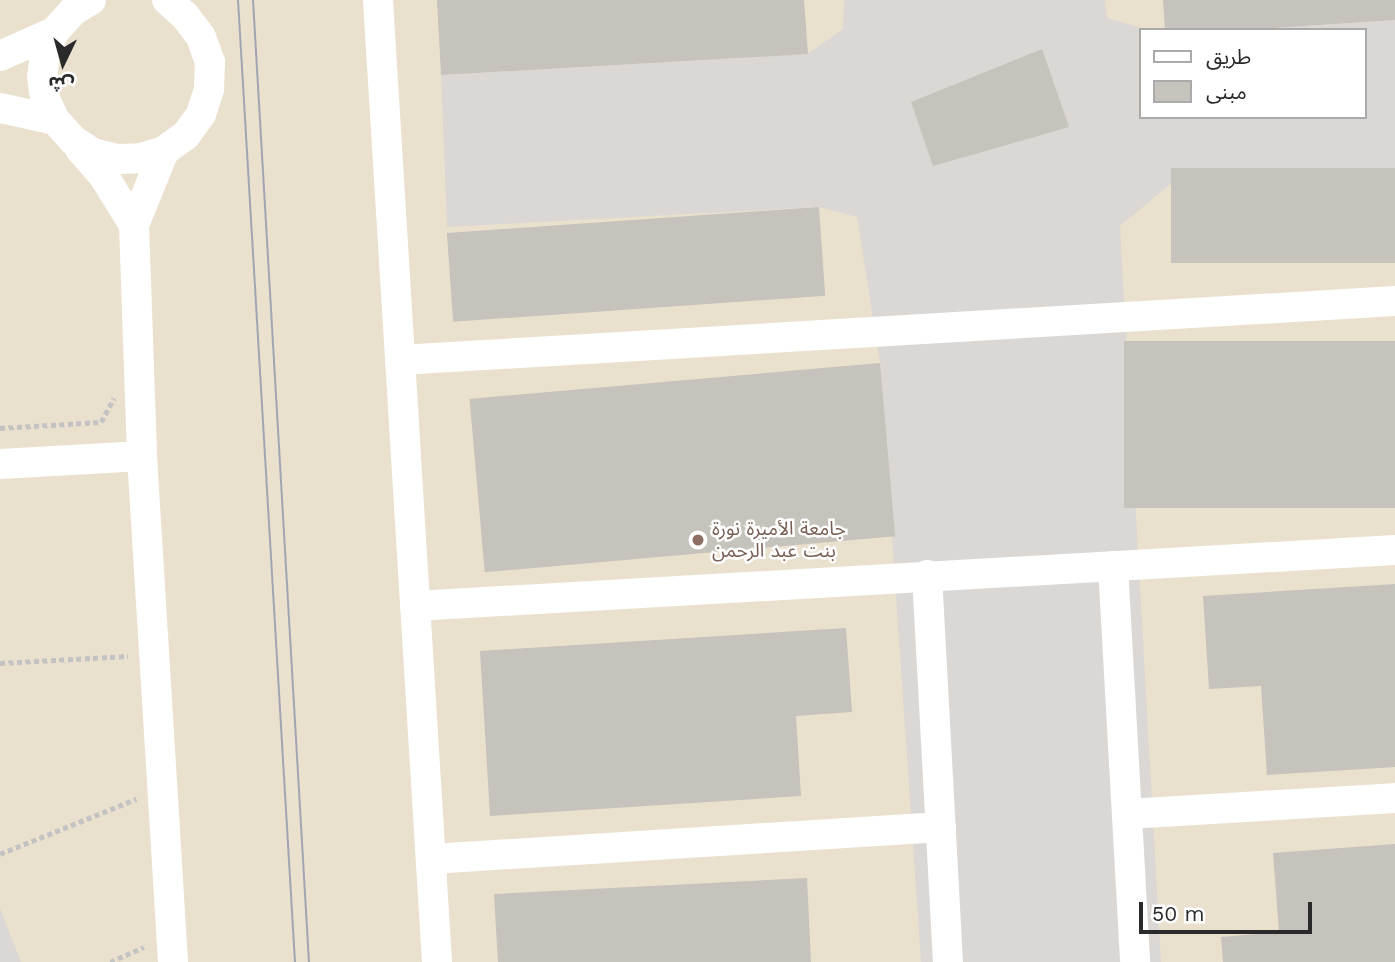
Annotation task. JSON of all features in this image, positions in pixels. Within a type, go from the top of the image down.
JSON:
[{"type":"street","points":[[0,108],[64,130],[93,153],[117,159],[141,158],[164,151],[186,135],[201,114],[209,89],[210,62],[201,37],[170,0]]},
{"type":"street","points":[[378,0],[438,962]]},
{"type":"street","points":[[74,11],[45,54],[42,77],[45,99],[64,130],[105,177],[134,225]]},
{"type":"street","points":[[0,56],[74,11]]},
{"type":"street","points":[[164,151],[134,225],[142,456],[173,962]]},
{"type":"street","points":[[400,360],[1395,301]]},
{"type":"street","points":[[0,464],[142,456]]},
{"type":"street","points":[[415,606],[1395,550]]},
{"type":"street","points":[[1113,566],[1135,962]]},
{"type":"street","points":[[927,575],[948,962]]},
{"type":"street","points":[[1127,814],[1395,798]]},
{"type":"street","points":[[431,859],[941,827]]},
{"type":"path","points":[[0,428],[101,422],[116,394]]},
{"type":"path","points":[[0,663],[128,656]]},
{"type":"path","points":[[0,854],[136,799]]},
{"type":"path","points":[[110,962],[144,947]]},
{"type":"shaded area","name":"جامعة الأميرة نورة بنت عبد الرحمن","points":[[0,0],[1395,0],[1395,962],[0,962]]},
{"type":"shaded area","points":[[844,0],[1105,0],[1107,18],[1142,28],[1140,119],[1367,119],[1367,28],[1273,28],[1395,20],[1395,168],[1172,183],[1120,226],[1161,962],[921,962],[880,363],[857,217],[819,207],[447,227],[441,75],[807,54],[843,29]]},
{"type":"shaded area","points":[[0,908],[21,962],[0,962]]},
{"type":"building","points":[[437,0],[804,0],[808,54],[441,75]]},
{"type":"building","points":[[1163,0],[1395,0],[1395,20],[1273,28],[1165,28]]},
{"type":"building","points":[[1042,49],[1069,127],[933,166],[911,102]]},
{"type":"building","points":[[1171,168],[1395,168],[1395,263],[1171,263]]},
{"type":"building","points":[[819,207],[825,296],[453,322],[447,233]]},
{"type":"building","points":[[1124,341],[1395,341],[1395,508],[1124,508]]},
{"type":"building","points":[[880,363],[895,536],[485,572],[470,399]]},
{"type":"building","points":[[1395,584],[1395,767],[1267,775],[1261,686],[1209,689],[1203,596]]},
{"type":"building","points":[[846,628],[852,712],[796,716],[801,796],[490,816],[480,651]]},
{"type":"building","points":[[1395,844],[1395,962],[1223,962],[1221,937],[1279,932],[1273,853]]},
{"type":"building","points":[[807,878],[811,962],[498,962],[494,894]]},
{"type":"tram line","points":[[238,0],[295,962]]},
{"type":"tram line","points":[[253,0],[309,962]]},
{"type":"place","name":"جامعة الأميرة نورة بنت عبد الرحمن","points":[[698,540]]}]
